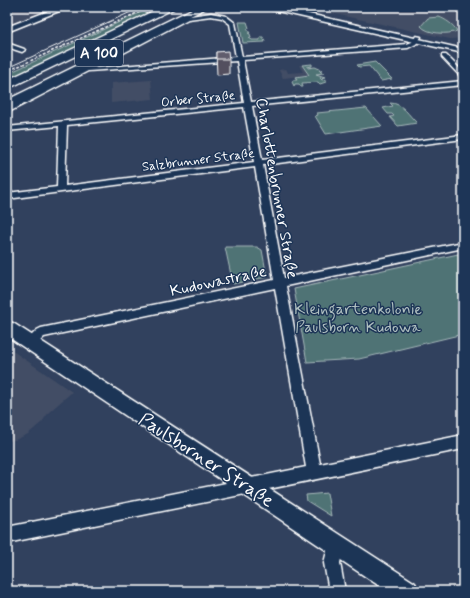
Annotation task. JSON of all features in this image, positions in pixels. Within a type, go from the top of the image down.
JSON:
[{"type":"highway","points":[[7,85],[170,7]]},
{"type":"highway","name":"A 100","points":[[7,92],[180,7]]},
{"type":"highway","name":"A 100","points":[[7,99],[190,7]]},
{"type":"highway","points":[[7,105],[203,7]]},
{"type":"main road","points":[[7,30],[65,7]]},
{"type":"main road","points":[[268,7],[462,48]]},
{"type":"main road","points":[[285,7],[417,39]]},
{"type":"main road","name":"Paulsborner Straße","points":[[7,328],[407,591]]},
{"type":"street","name":"Charlottenbrunner Straße","points":[[88,69],[186,18],[216,15],[228,19],[233,24],[314,472]]},
{"type":"street","points":[[7,111],[88,69],[91,70],[408,46],[417,39]]},
{"type":"street","points":[[7,45],[22,50]]},
{"type":"street","points":[[444,56],[463,76]]},
{"type":"street","name":"Orber Straße","points":[[7,129],[463,83]]},
{"type":"street","points":[[61,189],[63,123]]},
{"type":"street","name":"Salzbrunner Straße","points":[[7,196],[463,137]]},
{"type":"street","name":"Kudowastraße","points":[[30,343],[41,333],[463,245]]},
{"type":"street","points":[[7,535],[463,442]]},
{"type":"street","points":[[336,545],[332,563],[337,591]]},
{"type":"shaded area","points":[[7,7],[60,7],[7,28]]},
{"type":"shaded area","points":[[303,7],[356,7],[369,10],[372,7],[419,7],[435,10],[451,9],[449,7],[463,7],[463,38],[450,39]]},
{"type":"shaded area","points":[[299,65],[302,65],[309,75],[283,78],[279,70],[286,69],[288,73],[303,72]]},
{"type":"shaded area","points":[[151,80],[153,99],[111,103],[111,83]]},
{"type":"shaded area","points":[[7,347],[72,392],[49,412],[42,422],[28,434],[15,440],[7,441]]},
{"type":"green space","points":[[152,7],[165,7],[7,82],[7,74]]},
{"type":"green space","points":[[439,17],[449,22],[457,31],[438,33],[428,31],[421,26],[428,18]]},
{"type":"green space","points":[[239,22],[247,22],[249,28],[247,29],[250,33],[248,33],[250,34],[251,38],[249,38],[252,40],[260,40],[260,37],[263,37],[265,42],[243,43]]},
{"type":"green space","points":[[375,62],[392,79],[381,81],[369,66],[359,67],[357,65]]},
{"type":"green space","points":[[312,64],[312,66],[307,67],[315,67],[322,70],[319,70],[324,73],[316,74],[325,77],[320,78],[322,80],[326,79],[326,82],[320,84],[318,82],[302,83],[303,87],[299,84],[295,84],[294,86],[292,82],[293,80],[297,80],[295,77],[309,75],[302,65]]},
{"type":"green space","points":[[390,103],[402,107],[417,123],[398,126],[390,117],[394,116],[392,114],[388,114],[383,108],[393,106]]},
{"type":"green space","points":[[366,108],[382,126],[326,134],[315,116],[318,115],[317,113]]},
{"type":"green space","points":[[225,247],[257,247],[262,250],[267,277],[233,284]]},
{"type":"green space","name":"Kleingartenkolonie Paulsborn Kudowa","points":[[463,253],[463,334],[359,359],[307,362],[294,289]]},
{"type":"green space","points":[[327,493],[331,516],[307,501],[306,495]]},
{"type":"building","points":[[228,51],[229,59],[216,59],[216,52]]},
{"type":"tram line","points":[[7,68],[142,7]]},
{"type":"railway","points":[[10,70],[150,7]]},
{"type":"railway","points":[[7,72],[13,69]]}]
